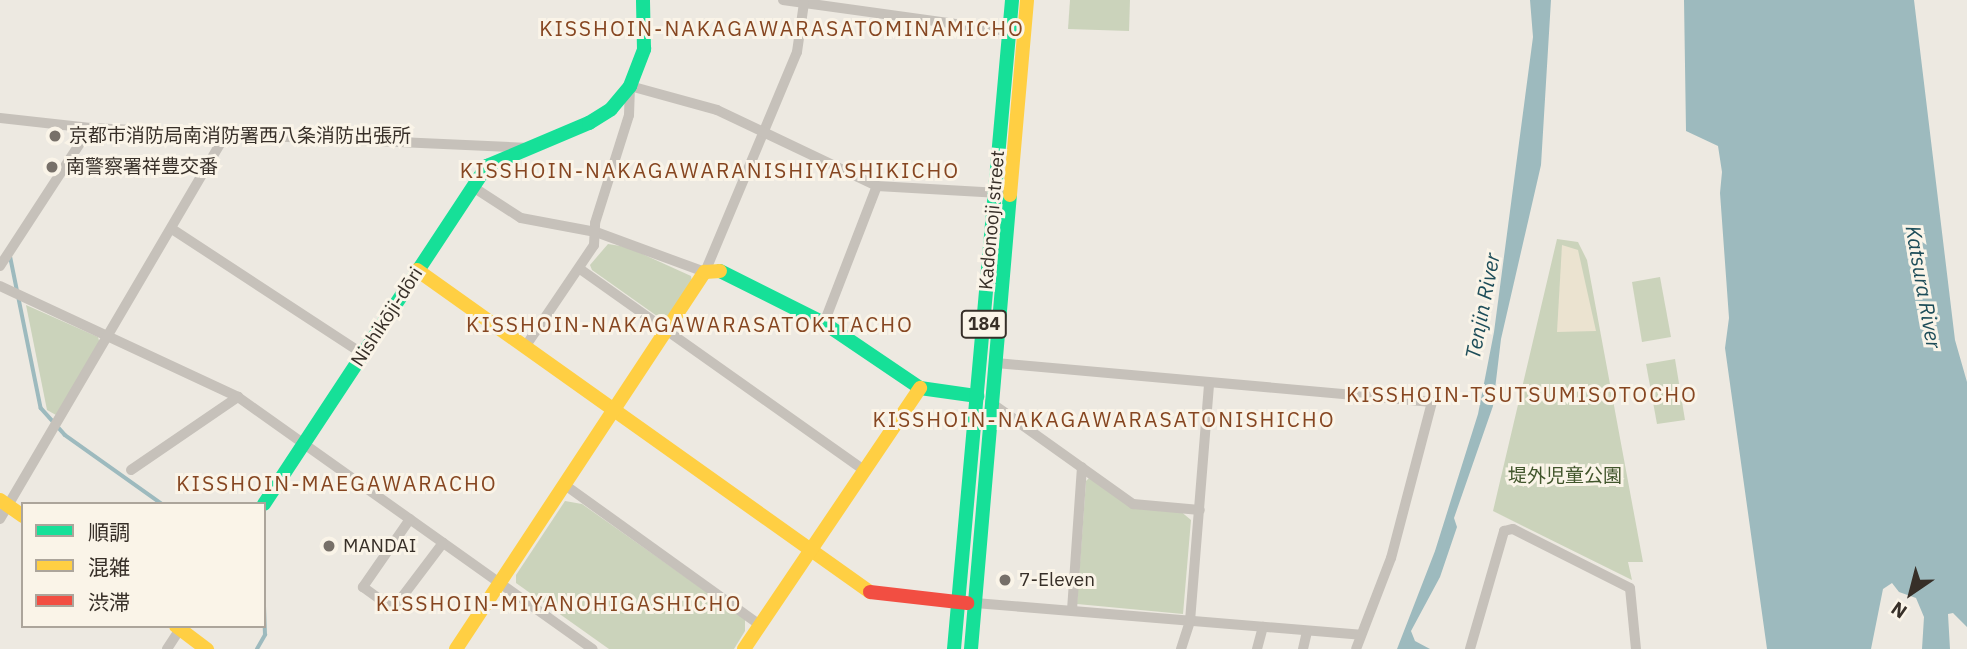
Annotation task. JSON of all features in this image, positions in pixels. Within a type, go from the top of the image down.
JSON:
[{"type":"street","points":[[524,346],[580,269],[596,232],[629,115],[630,86],[644,49],[643,0]]},
{"type":"street","points":[[783,0],[1024,33]]},
{"type":"street","name":"Kadonooji street","points":[[971,649],[975,603],[977,396],[1007,31],[1012,0]]},
{"type":"street","name":"Kadonooji street","points":[[954,649],[958,602],[996,363],[1027,0]]},
{"type":"street","points":[[456,649],[705,272],[797,52],[804,3]]},
{"type":"street","points":[[630,86],[717,110],[764,135],[877,186],[1011,194]]},
{"type":"street","name":"Nishikōji-dōri","points":[[265,502],[487,166],[589,123],[611,109],[630,86]]},
{"type":"street","points":[[1002,115],[1018,116]]},
{"type":"street","points":[[0,118],[90,128],[225,136],[525,148]]},
{"type":"street","points":[[2,263],[90,128]]},
{"type":"street","points":[[0,519],[4,503],[60,421],[225,136]]},
{"type":"street","points":[[824,323],[877,186]]},
{"type":"street","points":[[473,187],[521,218],[596,232],[705,272],[722,271],[824,323],[920,388],[977,396],[991,403],[1133,504],[1200,510]]},
{"type":"street","points":[[172,229],[363,354]]},
{"type":"street","points":[[580,269],[864,470]]},
{"type":"street","points":[[417,270],[875,595],[1361,635]]},
{"type":"street","points":[[988,274],[1004,275]]},
{"type":"street","points":[[4,288],[237,397],[593,649]]},
{"type":"street","points":[[996,363],[1432,402],[1395,545],[1356,649]]},
{"type":"street","points":[[1181,649],[1190,621],[1209,383]]},
{"type":"street","points":[[744,649],[920,388]]},
{"type":"street","points":[[131,470],[237,397]]},
{"type":"street","points":[[1072,610],[1082,467]]},
{"type":"street","points":[[565,485],[760,625]]},
{"type":"street","points":[[4,503],[21,515]]},
{"type":"street","points":[[410,519],[363,587],[393,610],[443,543]]},
{"type":"street","points":[[1470,649],[1504,531],[1513,529],[1630,588],[1636,649]]},
{"type":"street","points":[[1257,649],[1263,627]]},
{"type":"street","points":[[167,649],[178,628]]},
{"type":"street","points":[[180,628],[207,649]]},
{"type":"street","points":[[1303,649],[1307,631]]},
{"type":"green space","points":[[1070,0],[1130,0],[1129,31],[1068,29]]},
{"type":"green space","name":"堤外児童公園","points":[[1557,239],[1578,242],[1587,260],[1643,562],[1628,562],[1632,580],[1493,511]]},
{"type":"green space","points":[[608,244],[627,247],[691,276],[692,282],[664,321],[592,270],[590,265]]},
{"type":"green space","points":[[1660,277],[1671,337],[1642,342],[1632,282]]},
{"type":"green space","points":[[26,305],[98,337],[100,344],[56,415],[47,410]]},
{"type":"green space","points":[[1675,359],[1685,420],[1657,424],[1646,364]]},
{"type":"green space","points":[[1090,477],[1132,507],[1179,510],[1191,520],[1183,614],[1077,604],[1086,481]]},
{"type":"green space","points":[[565,501],[582,504],[745,619],[745,631],[734,649],[609,649],[516,583],[516,575]]},
{"type":"shaded area","points":[[1562,245],[1578,250],[1596,331],[1557,332]]},
{"type":"water","points":[[1530,0],[1551,0],[1541,165],[1501,339],[1493,406],[1454,518],[1457,527],[1440,577],[1411,631],[1415,641],[1430,649],[1397,649],[1435,551],[1478,414],[1494,332],[1533,37]]},
{"type":"water","name":"Katsura River","points":[[1684,0],[1914,0],[1955,340],[1967,382],[1967,627],[1953,613],[1948,614],[1950,649],[1922,649],[1924,617],[1916,598],[1899,592],[1892,583],[1883,589],[1871,649],[1767,649],[1725,348],[1729,318],[1720,193],[1722,172],[1718,146],[1686,131]]},
{"type":"waterway","points":[[10,254],[41,408],[65,435],[159,502]]},
{"type":"waterway","points":[[257,649],[265,635],[265,628]]},
{"type":"traffic: fast","points":[[265,502],[487,166],[589,123],[611,109],[630,86],[644,49],[643,0]]},
{"type":"traffic: fast","points":[[954,649],[1012,0]]},
{"type":"traffic: fast","points":[[971,649],[1010,195]]},
{"type":"traffic: fast","points":[[720,271],[824,323],[920,388],[977,396]]},
{"type":"traffic: slow","points":[[1010,195],[1027,0]]},
{"type":"traffic: slow","points":[[417,270],[870,592]]},
{"type":"traffic: slow","points":[[456,649],[705,272],[720,271]]},
{"type":"traffic: slow","points":[[744,649],[920,388]]},
{"type":"traffic: slow","points":[[0,500],[21,515]]},
{"type":"traffic: slow","points":[[179,628],[207,649]]},
{"type":"traffic: jam","points":[[870,592],[967,603]]},
{"type":"place","name":"京都市消防局南消防署西八条消防出張所","points":[[55,136]]},
{"type":"place","name":"南警察署祥豊交番","points":[[52,167]]},
{"type":"place","name":"MANDAI","points":[[329,546]]},
{"type":"place","name":"7-Eleven","points":[[1005,580]]},
{"type":"district","name":"KISSHOIN-NAKAGAWARASATOMINAMICHO","points":[[782,28]]},
{"type":"district","name":"KISSHOIN-NAKAGAWARANISHIYASHIKICHO","points":[[710,170]]},
{"type":"district","name":"KISSHOIN-NAKAGAWARASATOKITACHO","points":[[690,324]]},
{"type":"district","name":"KISSHOIN-TSUTSUMISOTOCHO","points":[[1522,394]]},
{"type":"district","name":"KISSHOIN-NAKAGAWARASATONISHICHO","points":[[1104,419]]},
{"type":"district","name":"KISSHOIN-MAEGAWARACHO","points":[[337,483]]},
{"type":"district","name":"KISSHOIN-MIYANOHIGASHICHO","points":[[559,603]]},
{"type":"water label","name":"Tenjin River","points":[[1482,306]]}]
